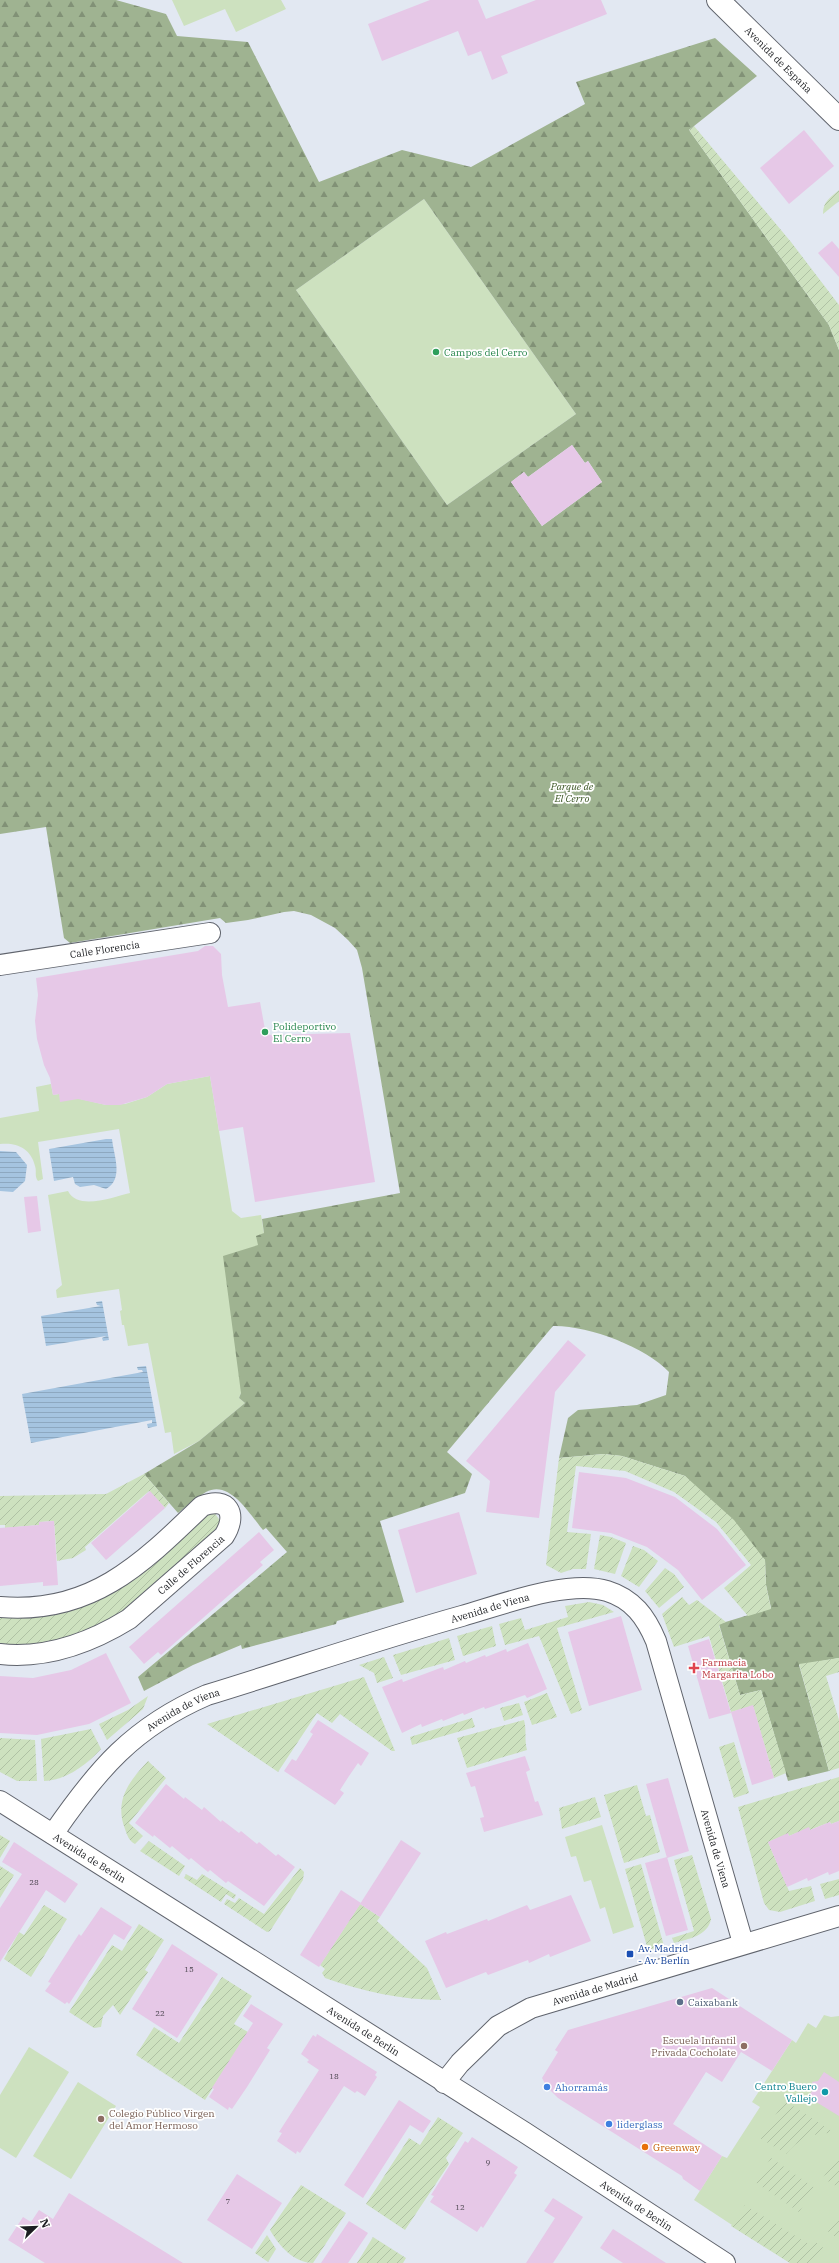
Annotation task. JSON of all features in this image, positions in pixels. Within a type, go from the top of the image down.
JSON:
[{"type":"street","name":"Avenida de España","points":[[718,0],[839,119]]},
{"type":"street","name":"Calle Florencia","points":[[0,965],[210,933]]},
{"type":"street","name":"Calle de Florencia","points":[[0,1607],[24,1609],[45,1608],[67,1602],[99,1590],[130,1571],[202,1506],[211,1503],[220,1504],[228,1508],[231,1516],[230,1527],[224,1536],[128,1619],[81,1643],[52,1652],[0,1654]]},
{"type":"street","name":"Avenida de Viena","points":[[53,1834],[78,1797],[111,1760],[154,1723],[182,1706],[207,1696],[398,1634],[520,1599],[558,1590],[584,1588],[606,1590],[624,1598],[635,1607],[644,1618],[656,1641],[743,1943]]},
{"type":"street","name":"Avenida de Berlín","points":[[0,1801],[444,2083],[524,2132],[725,2263]]},
{"type":"street","name":"Avenida de Madrid","points":[[444,2083],[460,2063],[498,2026],[531,2008],[743,1943],[839,1916]]},
{"type":"green space","name":"Parque de El Cerro","points":[[0,0],[116,0],[166,14],[177,36],[248,42],[319,182],[402,150],[471,167],[585,104],[576,82],[715,38],[757,76],[689,130],[829,325],[839,350],[839,1658],[799,1665],[829,1771],[788,1781],[761,1690],[740,1695],[719,1624],[771,1608],[766,1585],[765,1560],[685,1476],[622,1456],[604,1454],[559,1458],[568,1418],[578,1410],[637,1405],[666,1395],[669,1372],[646,1354],[631,1346],[599,1334],[582,1329],[567,1327],[553,1326],[447,1452],[472,1474],[465,1493],[380,1521],[404,1602],[337,1621],[336,1624],[242,1649],[241,1645],[193,1665],[144,1691],[138,1677],[287,1552],[266,1528],[263,1530],[239,1500],[231,1494],[223,1490],[215,1489],[206,1492],[178,1513],[144,1474],[199,1441],[245,1403],[239,1398],[241,1393],[223,1256],[258,1245],[256,1236],[264,1233],[262,1219],[400,1193],[362,968],[357,950],[335,928],[311,915],[294,911],[226,923],[220,918],[70,943],[64,938],[46,827],[0,834]],"holes":[[[424,199],[576,414],[447,505],[296,290]],[[572,445],[585,463],[588,461],[602,482],[542,526],[511,482],[524,472],[528,477]]]},
{"type":"green space","points":[[172,0],[281,0],[286,9],[236,32],[225,9],[184,26]]},
{"type":"green space","points":[[694,126],[791,242],[839,305],[839,350],[829,325],[689,130]]},
{"type":"green space","points":[[839,190],[839,201],[823,214],[826,203]]},
{"type":"green space","name":"Campos del Cerro","points":[[424,199],[576,414],[447,505],[296,290]]},
{"type":"green space","points":[[210,1076],[232,1211],[241,1218],[261,1215],[264,1233],[258,1245],[241,1393],[239,1398],[245,1403],[199,1441],[174,1454],[171,1432],[165,1433],[148,1343],[128,1346],[124,1325],[122,1325],[120,1311],[122,1310],[119,1289],[57,1298],[56,1290],[62,1285],[48,1195],[68,1191],[73,1197],[80,1200],[96,1201],[130,1193],[119,1129],[38,1142],[43,1179],[38,1181],[33,1160],[26,1151],[17,1145],[0,1144],[0,1118],[39,1111],[36,1087],[51,1084],[53,1095],[59,1094],[106,1105],[125,1104],[147,1097],[167,1084]]},
{"type":"green space","points":[[604,1454],[622,1456],[685,1476],[734,1520],[765,1560],[766,1585],[771,1609],[748,1616],[724,1588],[751,1565],[716,1522],[674,1492],[625,1471],[576,1466],[567,1532],[591,1534],[586,1569],[573,1569],[561,1573],[546,1565],[559,1458]]},
{"type":"green space","points":[[144,1474],[169,1503],[165,1508],[149,1491],[85,1547],[86,1550],[73,1558],[57,1561],[54,1521],[39,1522],[39,1525],[5,1528],[5,1525],[0,1525],[0,1496],[106,1494]]},
{"type":"green space","points":[[214,1512],[221,1522],[220,1527],[142,1598],[98,1627],[74,1638],[49,1644],[0,1646],[0,1618],[36,1616],[202,1516]]},
{"type":"green space","points":[[600,1535],[611,1537],[626,1543],[615,1574],[594,1569]]},
{"type":"green space","points":[[633,1546],[644,1550],[658,1561],[639,1587],[621,1576]]},
{"type":"green space","points":[[665,1568],[674,1574],[684,1587],[659,1608],[645,1591]]},
{"type":"green space","points":[[682,1597],[689,1605],[697,1600],[726,1622],[719,1625],[740,1695],[761,1690],[786,1773],[774,1778],[753,1706],[731,1712],[709,1636],[674,1647],[662,1614]]},
{"type":"green space","points":[[589,1602],[603,1605],[614,1612],[557,1628],[582,1710],[571,1714],[539,1636],[505,1645],[499,1624],[521,1618],[525,1630],[568,1617],[565,1606]]},
{"type":"green space","points":[[492,1626],[496,1646],[463,1656],[457,1636]]},
{"type":"green space","points":[[449,1638],[455,1660],[401,1675],[393,1655]]},
{"type":"green space","points":[[384,1657],[393,1678],[377,1683],[374,1673],[359,1665]]},
{"type":"green space","points":[[839,1658],[839,1672],[826,1676],[839,1720],[839,1768],[829,1771],[799,1664]]},
{"type":"green space","points":[[364,1677],[395,1751],[392,1751],[340,1714],[332,1723],[317,1713],[278,1772],[207,1724]]},
{"type":"green space","points":[[547,1693],[557,1717],[532,1725],[524,1702]]},
{"type":"green space","points":[[148,1696],[143,1709],[107,1740],[99,1724],[128,1710]]},
{"type":"green space","points":[[519,1703],[523,1715],[504,1721],[500,1708]]},
{"type":"green space","points":[[472,1718],[475,1727],[412,1745],[410,1737]]},
{"type":"green space","points":[[524,1720],[527,1750],[467,1768],[457,1738]]},
{"type":"green space","points":[[91,1729],[101,1749],[76,1771],[60,1778],[44,1781],[41,1739]]},
{"type":"green space","points":[[0,1738],[35,1740],[37,1781],[17,1781],[0,1772]]},
{"type":"green space","points":[[734,1742],[749,1793],[734,1798],[719,1747]]},
{"type":"green space","points":[[148,1761],[166,1778],[129,1823],[143,1836],[135,1844],[128,1838],[122,1819],[122,1800],[129,1784]]},
{"type":"green space","points":[[839,1777],[839,1821],[831,1824],[830,1822],[810,1830],[809,1828],[789,1836],[788,1834],[768,1842],[789,1891],[811,1886],[815,1901],[780,1912],[769,1910],[764,1903],[738,1807]]},
{"type":"green space","points":[[637,1785],[646,1816],[650,1815],[660,1852],[624,1863],[604,1795]]},
{"type":"green space","points":[[595,1797],[601,1817],[562,1829],[559,1808]]},
{"type":"green space","points":[[602,1825],[634,1927],[613,1934],[605,1907],[600,1909],[591,1880],[584,1882],[576,1856],[571,1857],[565,1837]]},
{"type":"green space","points":[[0,1835],[10,1841],[0,1858]]},
{"type":"green space","points":[[149,1841],[185,1866],[179,1876],[140,1851]]},
{"type":"green space","points":[[692,1855],[711,1919],[709,1925],[702,1933],[674,1943],[672,1938],[694,1931],[674,1860]]},
{"type":"green space","points":[[641,1864],[664,1946],[648,1950],[625,1869]]},
{"type":"green space","points":[[0,1866],[14,1875],[0,1898]]},
{"type":"green space","points":[[300,1868],[304,1872],[303,1880],[270,1931],[267,1932],[224,1904],[227,1899],[235,1903],[239,1898],[264,1914]]},
{"type":"green space","points":[[186,1874],[197,1880],[202,1874],[236,1895],[234,1899],[226,1894],[221,1902],[184,1878]]},
{"type":"green space","points":[[839,1879],[839,1895],[825,1899],[820,1884]]},
{"type":"green space","points":[[360,1904],[380,1917],[377,1921],[427,1968],[441,2000],[426,2000],[382,1994],[325,1978],[322,1973],[325,1969],[320,1965]]},
{"type":"green space","points":[[44,1905],[67,1919],[31,1977],[4,1959],[19,1932],[24,1935]]},
{"type":"green space","points":[[139,1924],[164,1940],[145,1970],[148,1972],[120,2015],[113,2005],[103,2016],[101,2027],[94,2028],[69,2012],[112,1945],[122,1951]]},
{"type":"green space","points":[[222,1977],[252,1996],[234,2024],[248,2032],[205,2100],[136,2055],[154,2027],[179,2043]]},
{"type":"green space","points":[[824,2015],[831,2017],[839,2016],[839,2263],[790,2263],[694,2200],[722,2156],[727,2158],[760,2107],[752,2102],[792,2040],[796,2043],[808,2023],[816,2028]]},
{"type":"green space","points":[[29,2047],[69,2072],[16,2158],[0,2148],[0,2095]]},
{"type":"green space","points":[[78,2082],[116,2106],[71,2179],[33,2156]]},
{"type":"green space","points":[[785,2101],[835,2133],[820,2134],[808,2137],[796,2144],[786,2154],[760,2138]]},
{"type":"green space","points":[[438,2117],[463,2133],[446,2158],[449,2164],[405,2230],[366,2204],[409,2138],[420,2145]]},
{"type":"green space","points":[[839,2152],[839,2188],[823,2178]]},
{"type":"green space","points":[[771,2158],[815,2188],[799,2212],[755,2182]]},
{"type":"green space","points":[[301,2185],[346,2213],[313,2263],[293,2257],[278,2242],[270,2230]]},
{"type":"green space","points":[[745,2205],[807,2243],[815,2242],[823,2247],[814,2263],[790,2263],[731,2226]]},
{"type":"green space","points":[[839,2214],[839,2239],[828,2232]]},
{"type":"green space","points":[[267,2235],[276,2249],[268,2262],[255,2253]]},
{"type":"green space","points":[[373,2237],[406,2258],[403,2263],[357,2263]]},
{"type":"water","points":[[112,1139],[116,1160],[116,1174],[112,1185],[106,1189],[94,1185],[80,1187],[75,1184],[73,1177],[54,1181],[49,1149]]},
{"type":"water","points":[[0,1151],[16,1152],[27,1165],[25,1181],[13,1192],[0,1191]]},
{"type":"water","points":[[102,1301],[109,1340],[103,1341],[102,1338],[106,1336],[46,1346],[41,1316],[101,1306],[97,1305],[96,1302]]},
{"type":"water","points":[[146,1366],[157,1426],[148,1428],[147,1424],[152,1423],[152,1420],[31,1443],[22,1394],[143,1372],[142,1370],[138,1370],[137,1367]]},
{"type":"building","points":[[430,0],[478,0],[486,19],[536,0],[601,0],[607,14],[501,56],[508,73],[492,80],[481,51],[468,56],[458,31],[382,61],[368,24]]},
{"type":"building","points":[[804,130],[834,166],[789,204],[760,168]]},
{"type":"building","points":[[832,241],[839,249],[839,277],[818,253]]},
{"type":"building","points":[[572,445],[585,463],[588,461],[602,482],[542,526],[511,482],[524,472],[528,477]]},
{"type":"building","points":[[205,946],[213,946],[221,954],[222,975],[228,1007],[260,1002],[266,1035],[350,1033],[375,1182],[255,1202],[243,1127],[219,1131],[210,1076],[167,1084],[147,1097],[120,1105],[106,1105],[78,1099],[60,1102],[59,1094],[53,1095],[50,1078],[44,1065],[37,1039],[35,1021],[38,995],[36,978],[198,951]]},
{"type":"building","points":[[37,1196],[41,1231],[28,1233],[24,1197]]},
{"type":"building","points":[[568,1340],[586,1355],[555,1392],[539,1518],[486,1512],[490,1481],[466,1461]]},
{"type":"building","points":[[579,1472],[626,1478],[675,1497],[717,1529],[746,1565],[702,1600],[678,1570],[647,1547],[611,1533],[572,1528]]},
{"type":"building","points":[[150,1491],[165,1508],[106,1560],[91,1543]]},
{"type":"building","points":[[459,1512],[477,1574],[416,1593],[398,1530]]},
{"type":"building","points":[[54,1521],[58,1585],[43,1586],[43,1582],[0,1586],[0,1528],[39,1525],[39,1522]]},
{"type":"building","points":[[259,1532],[274,1550],[260,1562],[263,1565],[161,1655],[158,1652],[144,1664],[129,1647]]},
{"type":"building","points":[[621,1616],[642,1690],[589,1706],[568,1632]]},
{"type":"building","points":[[709,1639],[731,1713],[709,1719],[688,1646]]},
{"type":"building","points":[[528,1643],[547,1689],[527,1698],[525,1695],[485,1709],[484,1707],[464,1715],[463,1713],[443,1721],[442,1719],[422,1727],[421,1724],[402,1733],[382,1687],[402,1679],[403,1682],[443,1667],[444,1670],[465,1661],[466,1663],[485,1655],[486,1657],[506,1649],[507,1652]]},
{"type":"building","points":[[106,1653],[131,1703],[89,1724],[37,1735],[0,1733],[0,1676],[33,1678],[71,1670]]},
{"type":"building","points":[[753,1705],[774,1778],[752,1785],[731,1712]]},
{"type":"building","points":[[318,1720],[369,1753],[361,1766],[358,1763],[349,1776],[340,1790],[344,1793],[335,1805],[284,1771],[292,1759],[296,1761],[313,1734],[310,1732]]},
{"type":"building","points":[[525,1756],[530,1770],[526,1772],[535,1802],[538,1801],[543,1815],[484,1832],[480,1818],[484,1817],[475,1786],[471,1787],[466,1773]]},
{"type":"building","points":[[668,1778],[689,1851],[667,1858],[646,1784]]},
{"type":"building","points":[[166,1784],[184,1799],[185,1797],[202,1810],[204,1807],[221,1822],[222,1820],[239,1833],[241,1831],[257,1844],[259,1842],[276,1856],[278,1854],[295,1867],[264,1906],[228,1881],[226,1883],[210,1870],[208,1872],[191,1858],[189,1860],[172,1846],[170,1848],[154,1835],[153,1837],[135,1823]]},
{"type":"building","points":[[839,1821],[839,1871],[829,1875],[828,1872],[808,1881],[807,1878],[787,1887],[768,1842],[788,1833],[789,1836],[809,1827],[810,1830],[830,1822],[831,1824]]},
{"type":"building","points":[[401,1840],[421,1853],[380,1917],[360,1904]]},
{"type":"building","points":[[14,1842],[78,1884],[65,1903],[46,1890],[0,1962],[0,1908],[22,1874],[2,1862]]},
{"type":"building","points":[[667,1857],[688,1930],[666,1936],[645,1863]]},
{"type":"building","points":[[341,1890],[361,1903],[319,1967],[300,1955]]},
{"type":"building","points":[[571,1895],[591,1941],[550,1957],[549,1954],[529,1963],[528,1960],[488,1975],[486,1972],[446,1988],[425,1941],[446,1932],[447,1934],[487,1919],[488,1921],[527,1905],[530,1910]]},
{"type":"building","points":[[101,1907],[132,1927],[124,1940],[114,1934],[69,2004],[67,2002],[65,2004],[45,1991],[51,1983],[48,1982],[79,1934],[81,1936]]},
{"type":"building","points":[[172,1944],[218,1974],[177,2038],[132,2009]]},
{"type":"building","points":[[712,1988],[792,2040],[772,2071],[741,2052],[722,2082],[706,2072],[673,2124],[722,2156],[700,2191],[683,2179],[682,2176],[558,2098],[547,2087],[542,2078],[558,2052],[555,2050],[568,2030]]},
{"type":"building","points":[[251,2004],[283,2024],[267,2048],[270,2050],[247,2087],[232,2109],[229,2107],[228,2110],[209,2097],[214,2089],[212,2088],[253,2023],[243,2016]]},
{"type":"building","points":[[317,2034],[377,2072],[375,2075],[377,2077],[365,2096],[357,2091],[355,2093],[344,2086],[300,2153],[297,2151],[296,2154],[277,2141],[282,2133],[279,2132],[319,2070],[307,2062],[309,2060],[301,2054],[313,2035],[316,2037]]},
{"type":"building","name":"Centro Buero Vallejo","points":[[824,2072],[839,2082],[839,2116],[808,2097],[814,2088],[812,2082],[818,2081]]},
{"type":"building","points":[[399,2100],[431,2121],[423,2133],[410,2125],[363,2198],[344,2185]]},
{"type":"building","points":[[472,2137],[518,2167],[514,2173],[517,2175],[483,2228],[481,2226],[477,2232],[430,2202],[434,2196],[431,2195],[465,2141],[468,2143]]},
{"type":"building","points":[[237,2174],[282,2203],[252,2249],[207,2220]]},
{"type":"building","points":[[69,2193],[183,2263],[45,2263],[8,2240],[23,2217],[31,2222],[39,2210],[53,2219]]},
{"type":"building","points":[[553,2198],[583,2217],[553,2263],[526,2263],[555,2218],[544,2211]]},
{"type":"building","points":[[349,2221],[368,2233],[348,2263],[321,2263]]},
{"type":"building","points":[[613,2229],[666,2263],[623,2263],[600,2248]]},
{"type":"place","name":"Campos del Cerro","points":[[436,352]]},
{"type":"place","name":"Polideportivo El Cerro","points":[[265,1032]]},
{"type":"place","name":"Farmacia Margarita Lobo","points":[[694,1668]]},
{"type":"place","name":"Av. Madrid - Av. Berlín","points":[[630,1954]]},
{"type":"place","name":"Caixabank","points":[[680,2002]]},
{"type":"place","name":"Escuela Infantil Privada Cocholate","points":[[744,2046]]},
{"type":"place","name":"Ahorramás","points":[[547,2087]]},
{"type":"place","name":"Centro Buero Vallejo","points":[[825,2092]]},
{"type":"place","name":"Colegio Público Virgen del Amor Hermoso","points":[[101,2119]]},
{"type":"place","name":"liderglass","points":[[609,2124]]},
{"type":"place","name":"Greenway","points":[[645,2147]]}]
